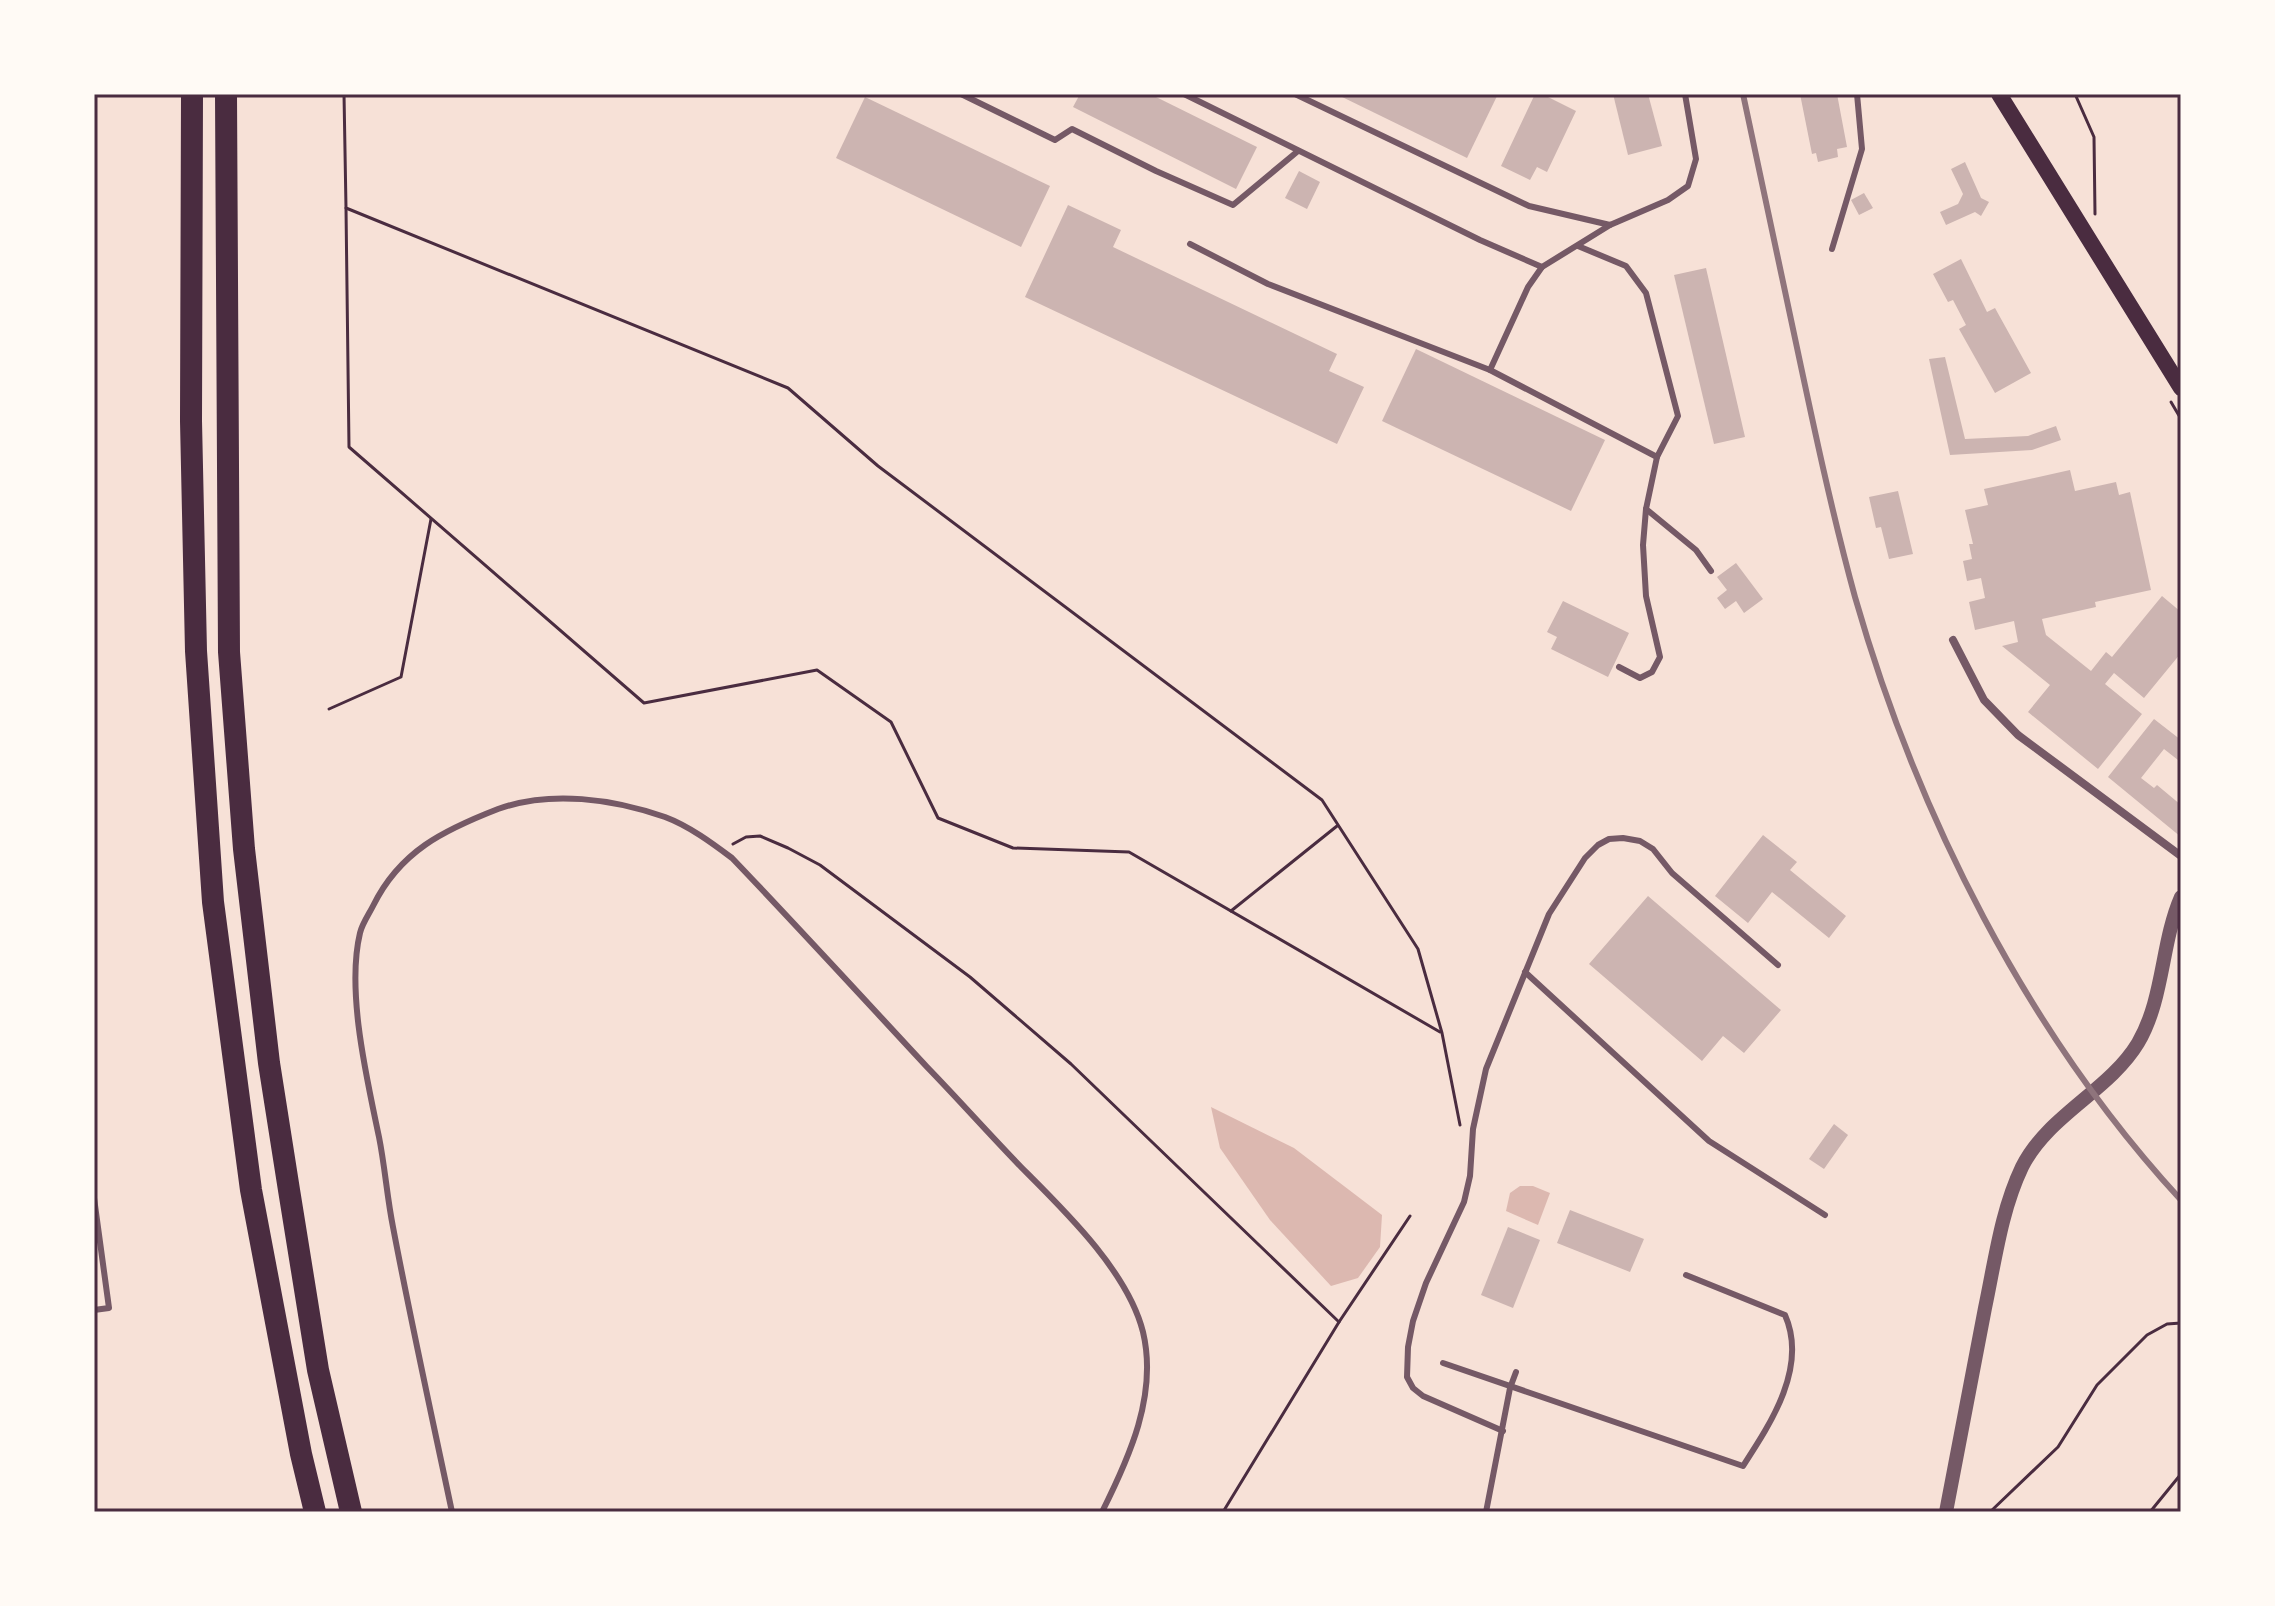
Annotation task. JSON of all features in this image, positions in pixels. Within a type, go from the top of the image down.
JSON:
[{"type":"highway","points":[[192,94],[191,421],[196,636],[213,902],[251,1190],[301,1454],[315,1512]]},
{"type":"highway","points":[[226,94],[229,652],[244,849],[269,1063],[301,1265],[318,1370],[351,1512]]},
{"type":"highway","points":[[301,1454],[303,1512]]},
{"type":"main road","points":[[1999,94],[2181,388]]},
{"type":"street","points":[[1953,640],[1984,700],[2018,735],[2181,856]]},
{"type":"street","points":[[1946,1512],[2005,1213],[2015,1186],[2035,1147],[2124,1061],[2138,1043],[2149,1020],[2181,897]]},
{"type":"lane","points":[[961,94],[1055,140],[1072,129],[1233,205],[1298,151]]},
{"type":"lane","points":[[1184,94],[1480,240],[1542,267]]},
{"type":"lane","points":[[1295,94],[1529,206],[1610,225]]},
{"type":"lane","points":[[1490,370],[1528,287],[1542,267],[1610,225],[1668,200],[1688,186],[1696,159],[1685,94]]},
{"type":"lane","points":[[1832,249],[1862,149],[1857,94]]},
{"type":"lane","points":[[1190,244],[1268,284],[1490,370],[1657,457]]},
{"type":"lane","points":[[1578,246],[1626,266],[1646,293],[1678,416],[1657,457],[1646,509],[1643,545],[1646,596],[1660,657],[1652,672],[1640,678],[1619,667]]},
{"type":"lane","points":[[1646,509],[1696,550],[1711,571]]},
{"type":"lane","points":[[452,1512],[405,1291],[371,1102],[355,979],[360,932],[385,881],[425,842],[463,822],[505,807],[560,797],[604,803],[666,818],[732,858],[1050,1195],[1107,1261],[1130,1295],[1143,1334],[1146,1375],[1139,1427],[1121,1475],[1102,1512]]},
{"type":"lane","points":[[1503,1431],[1423,1396],[1413,1388],[1407,1377],[1408,1347],[1415,1313],[1426,1283],[1464,1202],[1473,1129],[1486,1069],[1549,914],[1585,858],[1598,845],[1609,839],[1640,841],[1653,849],[1672,873],[1778,965]]},
{"type":"lane","points":[[1525,972],[1709,1141],[1825,1215]]},
{"type":"lane","points":[[94,1198],[109,1308],[94,1310]]},
{"type":"lane","points":[[94,1260],[103,1259]]},
{"type":"lane","points":[[1443,1363],[1743,1466],[1763,1436],[1786,1387],[1792,1363],[1791,1329],[1785,1315],[1686,1275]]},
{"type":"lane","points":[[1486,1512],[1510,1388],[1516,1372]]},
{"type":"path","points":[[344,94],[349,447],[644,703],[817,670],[891,722],[938,818],[1013,848],[1129,852],[1442,1033]]},
{"type":"path","points":[[2075,94],[2094,137],[2095,215]]},
{"type":"path","points":[[346,208],[788,388],[878,466],[1322,800],[1418,949],[1442,1033],[1461,1133],[1471,1159]]},
{"type":"path","points":[[329,709],[401,677],[431,519]]},
{"type":"path","points":[[1231,911],[1338,825]]},
{"type":"path","points":[[721,850],[746,837],[760,836],[788,848],[820,865],[970,977],[1071,1064],[1339,1322]]},
{"type":"path","points":[[1223,1512],[1339,1322],[1410,1216]]},
{"type":"path","points":[[1990,1512],[2058,1447],[2097,1385],[2147,1335],[2167,1324],[2181,1323]]},
{"type":"path","points":[[2150,1512],[2181,1474]]},
{"type":"shaded area","points":[[1211,1107],[1294,1148],[1382,1215],[1380,1247],[1358,1278],[1331,1286],[1270,1220],[1220,1148]]},
{"type":"shaded area","points":[[1520,1186],[1533,1186],[1550,1193],[1538,1225],[1506,1211],[1510,1193]]},
{"type":"building","points":[[1080,94],[1150,94],[1257,147],[1236,189],[1073,107]]},
{"type":"building","points":[[1336,94],[1498,94],[1467,158]]},
{"type":"building","points":[[1535,94],[1542,94],[1576,111],[1547,172],[1537,167],[1530,180],[1501,166]]},
{"type":"building","points":[[1613,94],[1648,94],[1662,146],[1628,155]]},
{"type":"building","points":[[1800,94],[1837,94],[1847,147],[1837,149],[1838,157],[1818,162],[1816,153],[1812,154]]},
{"type":"building","points":[[865,97],[1050,186],[1021,247],[836,158]]},
{"type":"building","points":[[1965,162],[1981,198],[1989,202],[1981,216],[1975,212],[1946,225],[1940,212],[1958,204],[1963,194],[1951,169]]},
{"type":"building","points":[[1299,171],[1320,182],[1307,209],[1285,198]]},
{"type":"building","points":[[1864,193],[1873,208],[1859,215],[1851,200]]},
{"type":"building","points":[[1068,205],[1121,230],[1113,247],[1337,354],[1329,371],[1364,387],[1337,444],[1025,297]]},
{"type":"building","points":[[1961,259],[1987,312],[1995,308],[2031,373],[1995,393],[1959,329],[1966,325],[1953,300],[1948,302],[1933,274]]},
{"type":"building","points":[[1706,268],[1745,437],[1714,444],[1674,275]]},
{"type":"building","points":[[1416,349],[1605,440],[1571,511],[1382,421]]},
{"type":"building","points":[[1945,357],[1965,439],[2028,436],[2056,426],[2061,440],[2032,450],[1950,455],[1929,359]]},
{"type":"building","points":[[2070,470],[2075,491],[2116,482],[2119,495],[2130,492],[2151,590],[2095,602],[2096,607],[2042,619],[2046,635],[2091,671],[2106,652],[2112,657],[2162,596],[2181,612],[2181,653],[2144,698],[2114,673],[2105,684],[2142,714],[2098,769],[2028,712],[2050,685],[2002,646],[2018,642],[2014,621],[1975,630],[1969,602],[1985,598],[1981,578],[1967,581],[1963,561],[1972,559],[1969,544],[1973,544],[1965,510],[1988,505],[1984,489]]},
{"type":"building","points":[[1898,491],[1913,554],[1889,559],[1881,527],[1876,528],[1869,497]]},
{"type":"building","points":[[1736,563],[1763,599],[1744,613],[1736,601],[1725,609],[1717,598],[1727,590],[1717,577]]},
{"type":"building","points":[[1563,601],[1629,633],[1608,677],[1551,649],[1557,637],[1547,632]]},
{"type":"building","points":[[2154,719],[2181,740],[2181,756],[2178,760],[2164,749],[2141,778],[2154,788],[2157,785],[2181,805],[2181,837],[2108,777]]},
{"type":"building","points":[[1763,835],[1797,862],[1790,870],[1846,916],[1829,938],[1772,892],[1748,923],[1715,896]]},
{"type":"building","points":[[1648,896],[1781,1010],[1744,1053],[1723,1036],[1702,1061],[1589,964]]},
{"type":"building","points":[[1834,1124],[1848,1135],[1824,1169],[1809,1159]]},
{"type":"building","points":[[1570,1210],[1644,1239],[1630,1272],[1557,1243]]},
{"type":"building","points":[[1508,1227],[1540,1240],[1513,1308],[1481,1295]]},
{"type":"railway","points":[[1743,94],[1839,534],[1880,678],[1910,759],[1945,839],[2027,993],[2074,1066],[2125,1135],[2181,1200]]}]
